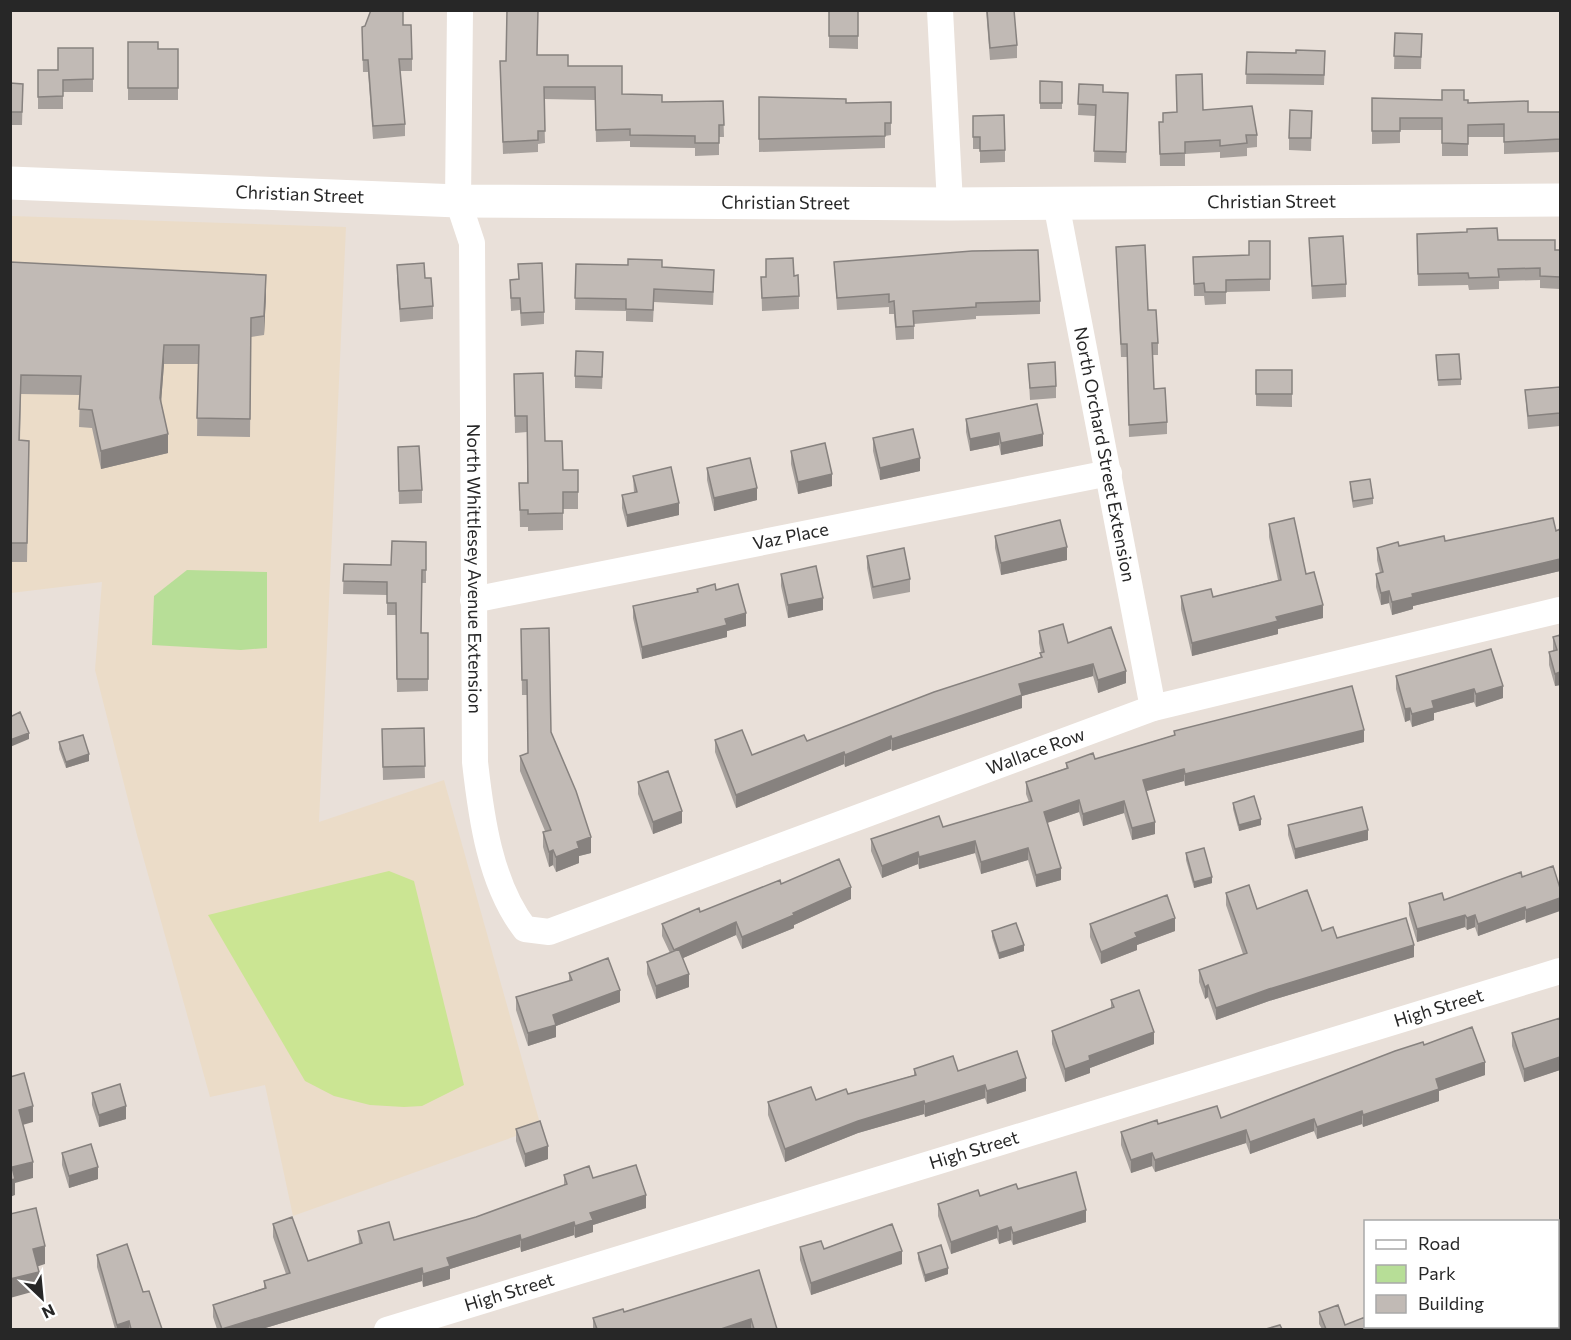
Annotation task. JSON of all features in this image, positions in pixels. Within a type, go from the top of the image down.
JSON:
[{"type":"main road","name":"Christian Street","points":[[10,183],[458,201],[950,204],[1560,200]]},
{"type":"street","name":"North Whittlesey Avenue Extension","points":[[460,10],[458,201],[472,243],[475,762],[483,830],[512,913],[525,929]]},
{"type":"street","points":[[940,10],[950,204]]},
{"type":"street","name":"North Orchard Street Extension","points":[[1056,203],[1153,708]]},
{"type":"street","name":"Vaz Place","points":[[473,600],[1108,473]]},
{"type":"street","name":"Wallace Row","points":[[525,929],[549,932],[1153,708],[1560,610]]},
{"type":"street","name":"High Street","points":[[387,1329],[1560,971]]},
{"type":"shaded area","points":[[11,216],[346,227],[319,822],[444,780],[541,1127],[293,1216],[265,1085],[210,1097],[137,835],[95,670],[102,582],[11,593]]},
{"type":"green space","points":[[187,570],[267,572],[267,648],[241,650],[152,645],[154,596]]},
{"type":"green space","points":[[389,871],[414,881],[464,1085],[422,1106],[370,1105],[334,1096],[305,1081],[208,915]]},
{"type":"building","points":[[371,10],[403,10],[403,25],[411,25],[412,59],[399,59],[405,124],[373,126],[368,60],[363,60],[362,27],[365,26]]},
{"type":"building","points":[[507,10],[538,10],[537,55],[568,55],[568,66],[622,66],[622,94],[662,95],[662,102],[723,101],[724,125],[719,125],[719,143],[695,143],[695,136],[630,135],[630,129],[596,130],[595,87],[544,87],[545,131],[538,131],[538,140],[503,142],[500,61],[506,61]]},
{"type":"building","points":[[829,10],[858,10],[858,36],[829,36]]},
{"type":"building","points":[[987,10],[1014,10],[1017,45],[990,48]]},
{"type":"building","points":[[1395,33],[1422,34],[1421,57],[1394,56]]},
{"type":"building","points":[[128,42],[158,42],[158,49],[178,49],[178,88],[128,88]]},
{"type":"building","points":[[58,48],[93,48],[93,79],[63,80],[63,96],[38,97],[38,70],[58,70]]},
{"type":"building","points":[[1296,50],[1325,51],[1324,75],[1246,74],[1247,52],[1296,53]]},
{"type":"building","points":[[1202,74],[1203,110],[1252,106],[1257,135],[1246,135],[1247,143],[1220,146],[1220,140],[1185,142],[1185,153],[1160,154],[1159,122],[1163,122],[1163,113],[1177,112],[1176,75]]},
{"type":"building","points":[[1040,81],[1062,82],[1062,103],[1040,103]]},
{"type":"building","points":[[10,83],[23,84],[22,112],[10,112]]},
{"type":"building","points":[[1079,84],[1103,85],[1103,92],[1128,93],[1126,152],[1094,151],[1096,105],[1078,104]]},
{"type":"building","points":[[1442,90],[1464,90],[1464,100],[1468,100],[1468,103],[1528,101],[1528,112],[1560,112],[1560,139],[1504,142],[1504,124],[1468,125],[1468,144],[1442,143],[1442,118],[1400,118],[1400,131],[1372,131],[1372,98],[1442,100]]},
{"type":"building","points":[[759,97],[846,99],[846,103],[891,102],[891,123],[885,123],[885,136],[759,139]]},
{"type":"building","points":[[1290,110],[1312,111],[1311,138],[1289,138]]},
{"type":"building","points":[[1004,115],[1005,150],[980,151],[980,137],[973,137],[973,116]]},
{"type":"building","points":[[1497,228],[1498,240],[1555,240],[1555,250],[1560,250],[1560,277],[1540,276],[1540,268],[1498,269],[1499,277],[1469,278],[1468,273],[1418,274],[1417,234]]},
{"type":"building","points":[[1343,236],[1346,284],[1312,286],[1309,238]]},
{"type":"building","points":[[1249,241],[1270,241],[1270,279],[1226,280],[1226,292],[1205,292],[1204,283],[1194,284],[1193,257],[1249,255]]},
{"type":"building","points":[[1145,245],[1148,310],[1156,310],[1158,343],[1152,343],[1154,389],[1165,388],[1167,422],[1129,425],[1127,344],[1121,344],[1116,247]]},
{"type":"building","points":[[1038,250],[1040,301],[976,303],[976,307],[913,311],[914,326],[896,327],[894,301],[889,302],[889,294],[837,298],[834,262],[972,251]]},
{"type":"building","points":[[793,258],[794,276],[798,275],[799,296],[762,298],[761,277],[766,277],[766,259]]},
{"type":"building","points":[[628,259],[662,260],[662,267],[714,270],[713,292],[654,289],[653,310],[626,309],[626,299],[575,298],[576,264],[628,265]]},
{"type":"building","points":[[10,262],[266,275],[264,316],[251,318],[250,419],[197,418],[199,345],[164,345],[160,398],[168,434],[101,451],[92,410],[79,409],[81,376],[21,375],[19,440],[29,441],[27,543],[10,543]]},
{"type":"building","points":[[424,263],[425,278],[431,278],[433,306],[400,309],[397,265]]},
{"type":"building","points":[[542,263],[544,312],[521,313],[520,298],[511,298],[510,280],[519,279],[518,264]]},
{"type":"building","points":[[576,351],[603,352],[602,377],[575,376]]},
{"type":"building","points":[[1459,354],[1461,379],[1438,380],[1436,355]]},
{"type":"building","points":[[1055,362],[1056,386],[1030,388],[1028,364]]},
{"type":"building","points":[[1256,370],[1292,370],[1292,394],[1256,394]]},
{"type":"building","points":[[543,373],[545,441],[562,441],[563,470],[578,470],[578,492],[563,492],[563,513],[528,514],[528,510],[520,510],[519,483],[528,483],[527,416],[515,416],[514,374]]},
{"type":"building","points":[[1560,387],[1560,413],[1528,416],[1525,390]]},
{"type":"building","points":[[1037,404],[1043,434],[1001,443],[999,433],[970,439],[966,419]]},
{"type":"building","points":[[913,429],[920,458],[880,468],[873,438]]},
{"type":"building","points":[[825,443],[832,474],[798,482],[791,451]]},
{"type":"building","points":[[419,446],[422,490],[399,491],[398,447]]},
{"type":"building","points":[[750,458],[757,488],[714,498],[707,468]]},
{"type":"building","points":[[671,467],[679,503],[627,515],[622,495],[637,492],[633,476]]},
{"type":"building","points":[[1370,479],[1373,498],[1353,501],[1350,482]]},
{"type":"building","points":[[1294,518],[1306,574],[1314,572],[1323,605],[1276,617],[1278,621],[1192,643],[1181,596],[1211,589],[1213,597],[1281,580],[1269,524]]},
{"type":"building","points":[[1553,518],[1556,531],[1560,529],[1560,559],[1412,594],[1413,597],[1392,602],[1389,591],[1381,593],[1376,574],[1383,572],[1377,548],[1398,542],[1399,546],[1444,536],[1445,541]]},
{"type":"building","points":[[1060,520],[1067,547],[1001,563],[995,536]]},
{"type":"building","points":[[392,541],[426,542],[426,570],[422,570],[421,633],[428,633],[428,679],[397,679],[396,603],[387,603],[387,582],[343,581],[344,564],[391,565]]},
{"type":"building","points":[[904,548],[910,579],[873,587],[867,556]]},
{"type":"building","points":[[816,566],[823,598],[788,605],[781,574]]},
{"type":"building","points":[[715,584],[716,590],[738,584],[746,613],[725,619],[727,625],[642,647],[633,606],[698,592],[697,589]]},
{"type":"building","points":[[1063,624],[1068,643],[1111,627],[1126,671],[1098,680],[1093,664],[1019,684],[1022,695],[892,739],[891,736],[845,755],[844,752],[736,795],[715,740],[742,730],[752,755],[804,735],[807,741],[934,692],[1042,657],[1040,653],[1044,652],[1039,631]]},
{"type":"building","points":[[549,628],[551,732],[576,791],[591,837],[577,842],[579,848],[556,857],[553,850],[549,852],[543,832],[551,830],[520,756],[528,753],[527,680],[522,680],[521,629]]},
{"type":"building","points":[[1560,635],[1560,672],[1555,674],[1549,652],[1557,650],[1553,637]]},
{"type":"building","points":[[1491,649],[1503,686],[1476,694],[1474,689],[1432,701],[1434,708],[1412,714],[1410,708],[1405,709],[1396,676]]},
{"type":"building","points":[[1352,686],[1364,730],[1185,774],[1184,769],[1143,780],[1155,822],[1132,828],[1124,801],[1083,814],[1079,800],[1044,812],[1061,868],[1036,875],[1028,848],[981,862],[975,841],[919,857],[918,852],[882,866],[871,839],[939,816],[943,827],[1032,801],[1026,782],[1068,768],[1066,763],[1093,753],[1095,759],[1175,735],[1174,731]]},
{"type":"building","points":[[20,712],[29,733],[10,740],[10,717]]},
{"type":"building","points":[[424,728],[425,766],[383,767],[382,729]]},
{"type":"building","points":[[83,735],[89,754],[66,762],[59,742]]},
{"type":"building","points":[[668,771],[682,811],[653,822],[638,782]]},
{"type":"building","points":[[1254,796],[1261,819],[1239,825],[1233,803]]},
{"type":"building","points":[[1362,807],[1368,830],[1295,849],[1288,825]]},
{"type":"building","points":[[1204,848],[1212,877],[1194,882],[1186,853]]},
{"type":"building","points":[[839,859],[851,887],[742,937],[736,922],[674,950],[662,924],[699,908],[700,912],[780,880],[781,884]]},
{"type":"building","points":[[1553,866],[1560,888],[1560,898],[1526,910],[1525,907],[1478,924],[1475,915],[1467,918],[1465,915],[1417,929],[1409,903],[1442,893],[1444,900],[1521,872],[1522,877]]},
{"type":"building","points":[[1249,885],[1257,909],[1307,890],[1322,931],[1333,927],[1337,938],[1406,918],[1414,945],[1269,989],[1216,1008],[1208,985],[1205,987],[1199,970],[1247,953],[1226,893]]},
{"type":"building","points":[[1167,895],[1175,918],[1135,933],[1137,937],[1101,952],[1090,924]]},
{"type":"building","points":[[1016,923],[1024,945],[999,953],[992,931]]},
{"type":"building","points":[[679,949],[689,974],[656,986],[647,962]]},
{"type":"building","points":[[608,958],[620,990],[553,1015],[556,1025],[528,1033],[516,997],[572,980],[569,973]]},
{"type":"building","points":[[1139,990],[1154,1032],[1089,1056],[1090,1060],[1065,1069],[1052,1031],[1114,1007],[1111,1000]]},
{"type":"building","points":[[1560,1018],[1560,1057],[1524,1069],[1512,1033]]},
{"type":"building","points":[[1472,1027],[1485,1062],[1436,1079],[1439,1089],[1363,1115],[1362,1111],[1317,1127],[1314,1119],[1250,1142],[1246,1130],[1155,1160],[1152,1153],[1131,1160],[1121,1132],[1157,1120],[1158,1124],[1217,1106],[1221,1118],[1395,1051],[1423,1042],[1424,1045]]},
{"type":"building","points":[[1017,1051],[1026,1078],[987,1091],[985,1085],[925,1104],[924,1101],[858,1121],[785,1149],[768,1102],[811,1087],[816,1100],[846,1089],[848,1094],[916,1075],[914,1069],[953,1056],[958,1071]]},
{"type":"building","points":[[24,1073],[33,1106],[19,1110],[33,1162],[12,1167],[15,1179],[10,1180],[10,1077]]},
{"type":"building","points":[[120,1084],[126,1106],[99,1115],[92,1093]]},
{"type":"building","points":[[540,1121],[548,1146],[525,1154],[516,1129]]},
{"type":"building","points":[[91,1144],[98,1167],[69,1176],[62,1153]]},
{"type":"building","points":[[636,1165],[646,1195],[590,1213],[593,1220],[575,1226],[574,1222],[521,1240],[520,1235],[447,1258],[450,1266],[423,1274],[422,1268],[222,1329],[213,1305],[266,1288],[264,1281],[290,1273],[273,1224],[292,1217],[308,1261],[362,1243],[358,1231],[389,1222],[394,1240],[476,1217],[567,1184],[564,1175],[589,1166],[593,1178]]},
{"type":"building","points":[[1076,1172],[1086,1210],[1013,1233],[1011,1227],[999,1231],[997,1226],[951,1242],[938,1204],[978,1190],[980,1196],[1016,1184],[1018,1189]]},
{"type":"building","points":[[36,1208],[45,1246],[33,1249],[39,1272],[10,1279],[10,1214]]},
{"type":"building","points":[[892,1224],[902,1251],[811,1283],[800,1247],[821,1241],[824,1249]]},
{"type":"building","points":[[1559,1235],[1560,1235],[1559,1285]]},
{"type":"building","points":[[127,1244],[143,1292],[149,1291],[162,1329],[131,1329],[129,1321],[117,1325],[97,1255]]},
{"type":"building","points":[[941,1245],[948,1268],[925,1275],[918,1253]]},
{"type":"building","points":[[759,1270],[777,1329],[754,1329],[751,1319],[721,1329],[597,1329],[593,1318],[623,1309],[624,1312]]},
{"type":"building","points":[[1338,1305],[1345,1325],[1364,1317],[1364,1328],[1424,1328],[1326,1329],[1319,1312]]},
{"type":"building","points":[[1280,1325],[1282,1329],[1266,1329]]}]
